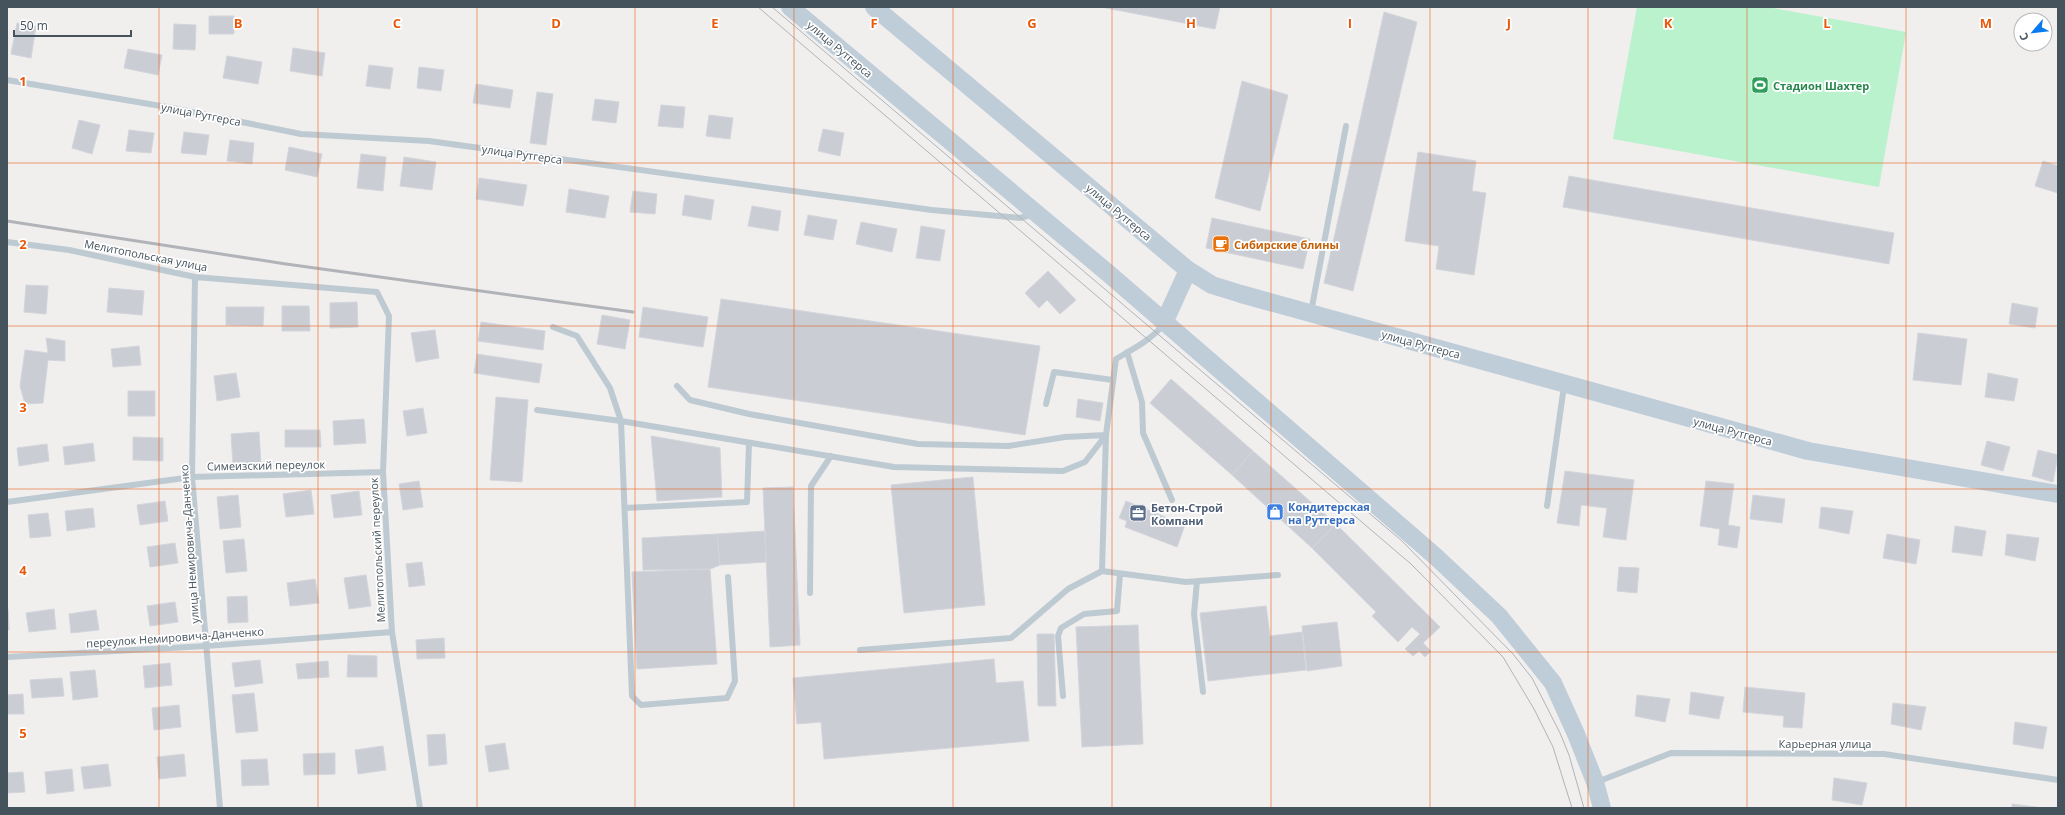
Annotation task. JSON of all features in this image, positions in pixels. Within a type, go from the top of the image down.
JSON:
[{"type":"main road","name":"улица Рутгерса","points":[[790,7],[1038,214],[1435,556],[1499,616],[1553,683],[1576,734],[1595,782],[1602,808]]},
{"type":"main road","name":"улица Рутгерса","points":[[874,7],[1188,270],[1212,284],[1310,314],[1808,451],[2058,494]]},
{"type":"main road","points":[[1164,323],[1188,270]]},
{"type":"lane","name":"улица Рутгерса","points":[[7,80],[166,107],[301,134],[429,142],[932,210],[1020,218],[1038,214]]},
{"type":"lane","points":[[1310,314],[1346,126]]},
{"type":"lane","name":"Мелитопольская улица","points":[[7,242],[69,250],[194,277],[378,292]]},
{"type":"lane","name":"улица Немировича-Данченко","points":[[194,277],[192,477],[220,808]]},
{"type":"lane","name":"Мелитопольский переулок","points":[[378,292],[389,316],[383,472],[392,632],[420,808]]},
{"type":"lane","points":[[1102,571],[1106,435],[1116,359],[1156,333],[1164,323]]},
{"type":"lane","points":[[553,327],[577,336],[610,388],[621,421],[632,696],[641,705],[727,698],[735,681],[728,577]]},
{"type":"lane","points":[[1128,352],[1142,402],[1143,433],[1172,500]]},
{"type":"lane","points":[[1046,404],[1054,372],[1113,380]]},
{"type":"lane","points":[[1547,506],[1565,384]]},
{"type":"lane","points":[[677,386],[690,400],[749,414],[918,444],[1008,446],[1065,437],[1106,435]]},
{"type":"lane","points":[[538,410],[621,421],[894,467],[1063,470],[1085,462],[1106,435]]},
{"type":"lane","points":[[625,508],[747,502],[749,443]]},
{"type":"lane","points":[[810,592],[811,486],[831,456]]},
{"type":"lane","name":"Симеизский переулок","points":[[7,502],[192,477],[383,472]]},
{"type":"lane","points":[[860,650],[1011,638],[1068,588],[1102,571],[1186,582],[1278,575]]},
{"type":"lane","points":[[1063,696],[1058,636],[1060,628],[1084,614],[1117,611],[1120,574]]},
{"type":"lane","points":[[1197,581],[1194,614],[1203,692]]},
{"type":"lane","name":"переулок Немировича-Данченко","points":[[7,657],[206,646],[392,632]]},
{"type":"lane","name":"Карьерная улица","points":[[1595,782],[1670,753],[1884,754],[2058,780]]},
{"type":"green space","name":"Стадион Шахтер","points":[[1637,7],[1767,7],[1906,32],[1879,187],[1613,139]]},
{"type":"building","points":[[1101,7],[1220,7],[1215,29]]},
{"type":"building","points":[[1384,12],[1417,22],[1353,291],[1324,283]]},
{"type":"building","points":[[209,16],[234,16],[234,34],[209,34]]},
{"type":"building","points":[[17,23],[36,26],[31,58],[11,54]]},
{"type":"building","points":[[174,24],[196,25],[195,50],[173,49]]},
{"type":"building","points":[[293,48],[325,53],[322,76],[290,71]]},
{"type":"building","points":[[128,49],[162,55],[158,75],[124,68]]},
{"type":"building","points":[[227,56],[262,62],[258,84],[223,78]]},
{"type":"building","points":[[369,65],[393,68],[390,89],[366,86]]},
{"type":"building","points":[[419,67],[444,70],[441,91],[417,88]]},
{"type":"building","points":[[1242,81],[1288,95],[1260,211],[1215,198]]},
{"type":"building","points":[[476,84],[513,90],[510,108],[473,103]]},
{"type":"building","points":[[537,92],[553,94],[546,145],[530,143]]},
{"type":"building","points":[[595,99],[619,102],[616,123],[592,120]]},
{"type":"building","points":[[661,105],[685,107],[683,128],[658,126]]},
{"type":"building","points":[[709,115],[733,118],[730,139],[706,136]]},
{"type":"building","points":[[79,120],[100,125],[92,154],[72,148]]},
{"type":"building","points":[[823,129],[844,133],[840,156],[818,151]]},
{"type":"building","points":[[129,130],[154,133],[151,153],[126,151]]},
{"type":"building","points":[[184,132],[209,135],[206,155],[181,153]]},
{"type":"building","points":[[230,140],[254,143],[252,164],[227,161]]},
{"type":"building","points":[[289,147],[322,154],[317,177],[285,170]]},
{"type":"building","points":[[1418,152],[1476,161],[1472,191],[1486,193],[1474,275],[1436,269],[1439,246],[1405,241]]},
{"type":"building","points":[[361,154],[386,157],[383,191],[357,188]]},
{"type":"building","points":[[404,157],[436,162],[432,190],[400,186]]},
{"type":"building","points":[[2043,161],[2058,166],[2058,193],[2035,186]]},
{"type":"building","points":[[1569,176],[1894,233],[1889,264],[1563,207]]},
{"type":"building","points":[[479,178],[527,185],[523,206],[476,199]]},
{"type":"building","points":[[569,189],[609,196],[605,218],[566,212]]},
{"type":"building","points":[[633,191],[657,194],[655,214],[630,212]]},
{"type":"building","points":[[685,195],[714,200],[711,220],[682,215]]},
{"type":"building","points":[[752,206],[781,211],[778,231],[748,226]]},
{"type":"building","points":[[808,215],[837,220],[833,240],[804,235]]},
{"type":"building","points":[[1212,218],[1310,239],[1303,269],[1206,248]]},
{"type":"building","points":[[861,222],[897,229],[892,252],[856,244]]},
{"type":"building","points":[[921,226],[945,230],[940,261],[916,258]]},
{"type":"building","points":[[1048,271],[1076,300],[1060,314],[1047,300],[1039,308],[1025,293]]},
{"type":"building","points":[[26,285],[48,286],[46,314],[24,312]]},
{"type":"building","points":[[109,288],[144,291],[142,315],[107,312]]},
{"type":"building","points":[[721,299],[1040,346],[1025,435],[708,387]]},
{"type":"building","points":[[357,302],[358,327],[330,328],[330,303]]},
{"type":"building","points":[[2012,303],[2038,308],[2035,328],[2009,324]]},
{"type":"building","points":[[282,306],[309,306],[310,331],[282,331]]},
{"type":"building","points":[[226,307],[264,307],[263,326],[226,325]]},
{"type":"building","points":[[643,307],[708,317],[703,347],[639,337]]},
{"type":"building","points":[[602,315],[630,320],[625,349],[597,344]]},
{"type":"building","points":[[481,322],[545,331],[543,350],[478,341]]},
{"type":"building","points":[[435,330],[439,358],[416,362],[411,333]]},
{"type":"building","points":[[1918,333],[1967,339],[1961,385],[1913,380]]},
{"type":"building","points":[[46,338],[65,341],[65,361],[48,360],[43,403],[25,404],[20,386],[25,350],[48,353]]},
{"type":"building","points":[[139,346],[141,365],[113,367],[111,349]]},
{"type":"building","points":[[477,354],[542,364],[539,383],[474,373]]},
{"type":"building","points":[[236,373],[240,397],[217,401],[214,376]]},
{"type":"building","points":[[1988,373],[2018,379],[2014,401],[1985,397]]},
{"type":"building","points":[[1171,379],[1253,451],[1232,475],[1150,403]]},
{"type":"building","points":[[128,391],[155,391],[155,416],[128,416]]},
{"type":"building","points":[[496,397],[528,400],[522,482],[490,480]]},
{"type":"building","points":[[1078,399],[1103,403],[1100,421],[1076,417]]},
{"type":"building","points":[[423,408],[427,433],[407,436],[403,411]]},
{"type":"building","points":[[364,419],[366,443],[334,445],[333,421]]},
{"type":"building","points":[[285,430],[320,430],[321,447],[285,447]]},
{"type":"building","points":[[259,432],[261,464],[233,465],[231,434]]},
{"type":"building","points":[[651,436],[720,448],[722,497],[657,501]]},
{"type":"building","points":[[133,437],[163,438],[163,461],[133,460]]},
{"type":"building","points":[[1987,441],[2010,447],[2003,471],[1981,465]]},
{"type":"building","points":[[93,443],[95,461],[65,465],[63,447]]},
{"type":"building","points":[[47,444],[49,461],[19,466],[17,448]]},
{"type":"building","points":[[2038,450],[2058,455],[2053,482],[2032,476]]},
{"type":"building","points":[[1253,451],[1336,524],[1312,548],[1232,475]]},
{"type":"building","points":[[1565,471],[1634,480],[1626,540],[1603,537],[1607,508],[1581,505],[1579,526],[1557,523]]},
{"type":"building","points":[[973,477],[985,605],[904,613],[891,485]]},
{"type":"building","points":[[419,481],[423,507],[403,510],[399,484]]},
{"type":"building","points":[[1706,481],[1734,484],[1728,525],[1740,527],[1737,548],[1718,545],[1720,529],[1700,526]]},
{"type":"building","points":[[793,487],[800,645],[770,647],[763,488]]},
{"type":"building","points":[[311,490],[314,514],[286,517],[283,494]]},
{"type":"building","points":[[359,491],[362,515],[334,518],[331,495]]},
{"type":"building","points":[[238,495],[241,527],[220,529],[217,497]]},
{"type":"building","points":[[1753,495],[1785,499],[1782,523],[1750,519]]},
{"type":"building","points":[[165,501],[168,521],[140,525],[137,505]]},
{"type":"building","points":[[1126,501],[1185,525],[1177,547],[1125,527],[1127,521],[1119,518]]},
{"type":"building","points":[[1821,507],[1853,511],[1849,534],[1819,528]]},
{"type":"building","points":[[93,508],[95,527],[67,531],[65,511]]},
{"type":"building","points":[[48,513],[51,536],[30,538],[28,515]]},
{"type":"building","points":[[1336,524],[1440,627],[1423,643],[1431,651],[1425,657],[1419,651],[1413,656],[1405,649],[1420,634],[1412,627],[1398,642],[1372,616],[1376,612],[1312,548]]},
{"type":"building","points":[[1955,526],[1986,531],[1982,556],[1952,552]]},
{"type":"building","points":[[765,531],[766,562],[720,565],[717,534]]},
{"type":"building","points":[[717,534],[720,565],[710,569],[643,570],[642,538]]},
{"type":"building","points":[[1887,534],[1920,540],[1916,564],[1883,558]]},
{"type":"building","points":[[2007,534],[2039,538],[2035,561],[2005,555]]},
{"type":"building","points":[[244,539],[247,571],[226,573],[223,541]]},
{"type":"building","points":[[175,543],[178,563],[150,567],[147,547]]},
{"type":"building","points":[[422,562],[425,585],[409,587],[406,564]]},
{"type":"building","points":[[1619,567],[1639,568],[1637,593],[1617,591]]},
{"type":"building","points":[[710,569],[717,664],[637,669],[632,572]]},
{"type":"building","points":[[366,575],[371,606],[349,609],[344,578]]},
{"type":"building","points":[[315,579],[319,603],[290,606],[287,583]]},
{"type":"building","points":[[247,596],[248,622],[228,623],[227,597]]},
{"type":"building","points":[[175,602],[178,622],[150,626],[147,606]]},
{"type":"building","points":[[1266,606],[1270,636],[1302,632],[1306,670],[1208,681],[1200,613]]},
{"type":"building","points":[[8,609],[9,630],[7,630]]},
{"type":"building","points":[[54,609],[56,629],[29,632],[26,613]]},
{"type":"building","points":[[96,610],[99,630],[71,633],[69,614]]},
{"type":"building","points":[[1337,622],[1342,666],[1307,671],[1302,626]]},
{"type":"building","points":[[1138,625],[1143,744],[1082,747],[1076,627]]},
{"type":"building","points":[[1037,634],[1054,634],[1056,706],[1038,706]]},
{"type":"building","points":[[444,638],[445,658],[417,659],[416,640]]},
{"type":"building","points":[[348,655],[377,656],[377,677],[347,677]]},
{"type":"building","points":[[994,659],[996,683],[1023,681],[1029,741],[824,759],[821,722],[797,724],[793,678]]},
{"type":"building","points":[[260,660],[263,683],[235,687],[232,663]]},
{"type":"building","points":[[328,661],[329,677],[298,679],[296,664]]},
{"type":"building","points":[[170,663],[172,685],[145,688],[143,666]]},
{"type":"building","points":[[95,670],[98,697],[73,700],[70,672]]},
{"type":"building","points":[[62,678],[64,696],[32,698],[30,680]]},
{"type":"building","points":[[1745,687],[1805,693],[1802,728],[1783,727],[1784,716],[1743,712]]},
{"type":"building","points":[[1691,692],[1724,697],[1719,719],[1689,714]]},
{"type":"building","points":[[254,693],[258,731],[236,733],[232,695]]},
{"type":"building","points":[[23,694],[24,714],[7,714],[7,695]]},
{"type":"building","points":[[1637,695],[1670,699],[1665,722],[1635,716]]},
{"type":"building","points":[[1893,703],[1926,707],[1921,730],[1891,724]]},
{"type":"building","points":[[179,705],[181,727],[154,730],[152,708]]},
{"type":"building","points":[[2015,722],[2047,727],[2043,749],[2013,744]]},
{"type":"building","points":[[445,734],[447,764],[429,766],[427,735]]},
{"type":"building","points":[[505,743],[509,769],[489,772],[485,746]]},
{"type":"building","points":[[383,746],[386,770],[358,774],[355,750]]},
{"type":"building","points":[[335,753],[335,774],[304,775],[303,754]]},
{"type":"building","points":[[184,754],[186,776],[159,779],[157,757]]},
{"type":"building","points":[[267,759],[269,785],[242,786],[241,760]]},
{"type":"building","points":[[108,764],[111,786],[84,789],[81,767]]},
{"type":"building","points":[[72,769],[74,791],[47,794],[45,772]]},
{"type":"building","points":[[23,772],[25,792],[7,793],[7,773]]},
{"type":"building","points":[[1834,778],[1867,783],[1862,805],[1832,800]]},
{"type":"building","points":[[2012,804],[2044,808],[2012,808]]},
{"type":"tram line","points":[[758,7],[1411,564],[1503,657],[1534,709],[1553,747],[1572,808]]},
{"type":"tram line","points":[[772,7],[1402,541],[1513,654],[1532,678],[1560,733],[1569,755],[1584,808]]},
{"type":"railway","points":[[7,221],[286,264],[633,312]]},
{"type":"place","name":"Стадион Шахтер","points":[[1760,85]]},
{"type":"place","name":"Сибирские блины","points":[[1221,244]]},
{"type":"place","name":"Кондитерская на Рутгерса","points":[[1275,512]]},
{"type":"place","name":"Бетон-Строй Компани","points":[[1138,513]]}]
